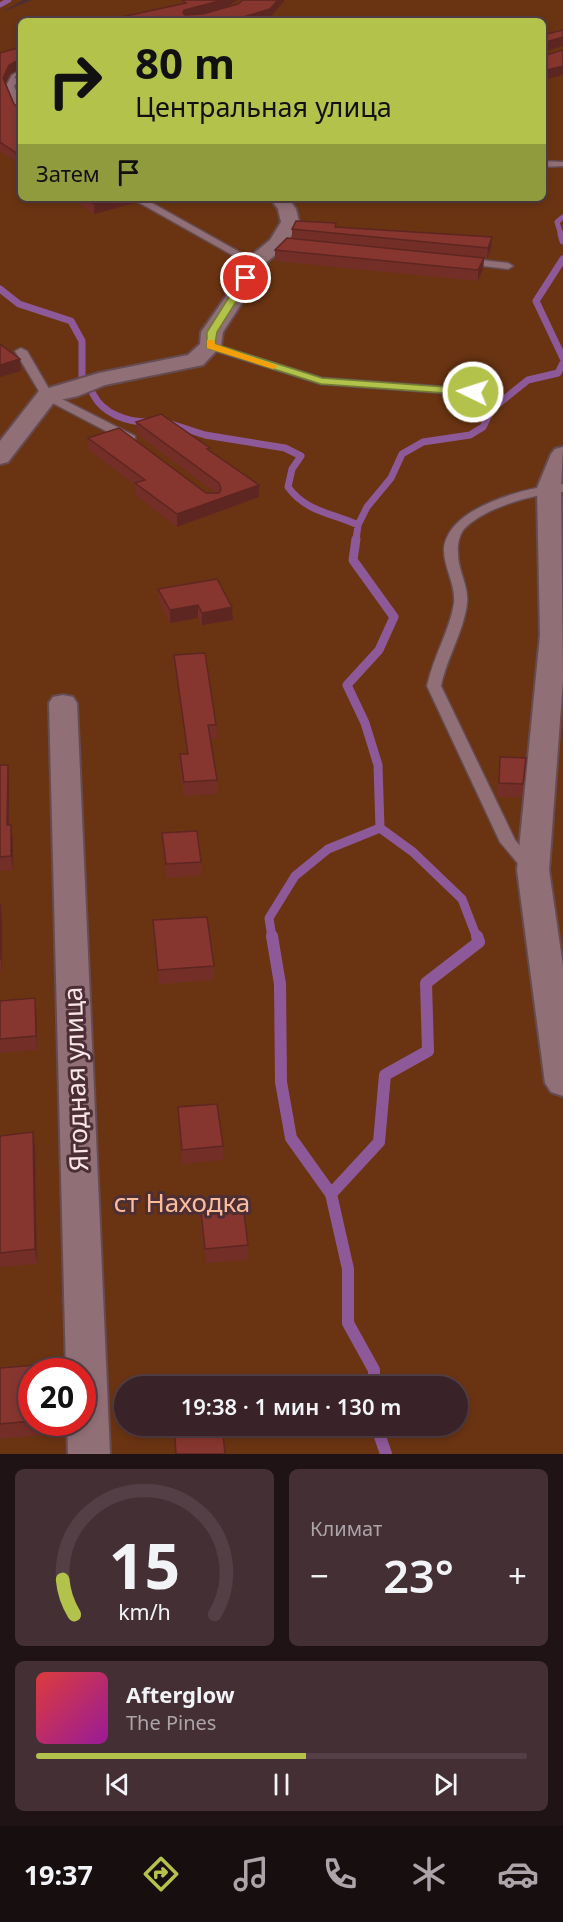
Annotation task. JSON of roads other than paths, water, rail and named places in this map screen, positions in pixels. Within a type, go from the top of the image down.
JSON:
[{"type":"street","points":[[0,457],[47,396],[70,391],[99,380],[195,360],[210,346],[212,332],[239,292],[254,263],[283,244],[290,222],[287,209],[281,201]]},
{"type":"street","points":[[563,454],[556,488],[553,634],[533,870],[563,1083]]},
{"type":"street","name":"Ягодная улица","points":[[63,703],[89,1454]]},
{"type":"lane","points":[[18,75],[10,86],[18,106]]},
{"type":"lane","points":[[546,164],[560,164]]},
{"type":"lane","points":[[141,201],[254,263]]},
{"type":"lane","points":[[449,260],[508,266]]},
{"type":"lane","points":[[210,346],[321,381],[473,392]]},
{"type":"lane","points":[[21,351],[47,396],[137,444]]},
{"type":"lane","points":[[533,870],[508,842],[434,686],[439,663],[452,633],[461,599],[458,578],[450,553],[453,534],[462,524],[485,511],[556,488]]},
{"type":"waterway","points":[[0,5],[9,0]]},
{"type":"waterway","points":[[561,235],[557,222],[563,217]]},
{"type":"waterway","points":[[561,234],[563,241]]},
{"type":"waterway","points":[[563,259],[536,301],[563,358]]},
{"type":"waterway","points":[[0,289],[19,304],[71,321],[82,341],[82,379]]},
{"type":"waterway","points":[[358,525],[367,507],[391,478],[402,454],[423,442],[470,435],[483,427],[492,409],[528,380],[558,373],[563,363]]},
{"type":"waterway","points":[[93,394],[103,407],[116,416],[148,422]]},
{"type":"waterway","points":[[171,424],[205,435],[285,448],[301,456],[292,469],[288,487],[311,507],[358,525]]},
{"type":"waterway","points":[[356,540],[358,525]]},
{"type":"waterway","points":[[356,539],[353,560],[394,617],[379,650],[347,685],[365,723],[378,765],[380,828]]},
{"type":"waterway","points":[[272,938],[269,918],[295,876],[328,849],[380,828]]},
{"type":"waterway","points":[[380,828],[413,852],[462,899],[477,938]]},
{"type":"waterway","points":[[272,936],[280,984],[281,1082],[291,1138],[331,1194]]},
{"type":"waterway","points":[[331,1194],[379,1142],[385,1075],[428,1051],[426,983],[479,942],[477,936]]},
{"type":"waterway","points":[[331,1194],[348,1269],[348,1323],[374,1370],[374,1376]]},
{"type":"waterway","points":[[380,1436],[386,1454]]},
{"type":"park label","name":"ст Находка","points":[[182,1203]]}]
